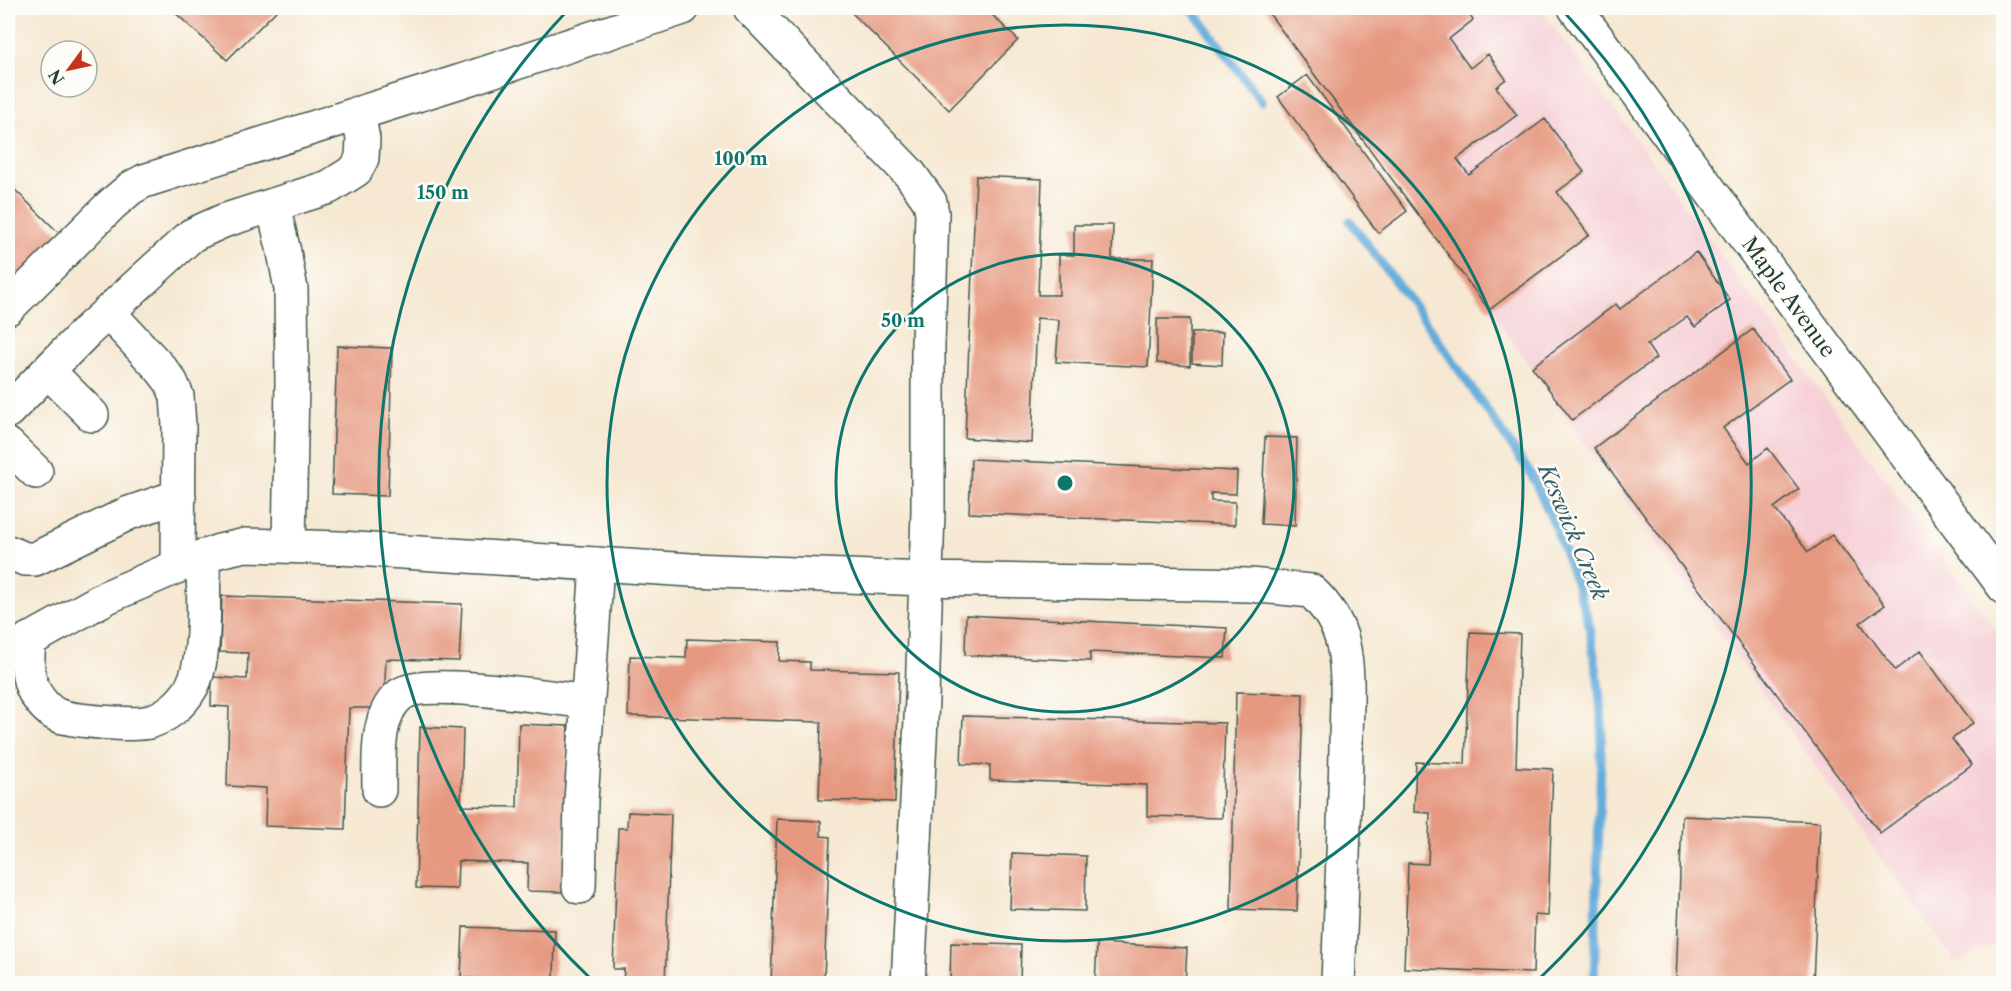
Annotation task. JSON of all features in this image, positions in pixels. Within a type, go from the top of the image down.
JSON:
[{"type":"street","points":[[8,308],[111,205],[131,188],[144,181],[491,72],[683,8]]},
{"type":"street","points":[[750,8],[910,174],[930,202],[933,233],[928,345],[926,579],[908,984]]},
{"type":"street","name":"Maple Avenue","points":[[1575,8],[2004,587]]},
{"type":"street","points":[[8,411],[108,312],[192,235],[223,221],[329,187],[356,170],[362,158],[363,139],[357,113]]},
{"type":"street","points":[[273,205],[291,289],[289,545]]},
{"type":"street","points":[[108,312],[161,369],[177,396],[179,496],[191,561],[203,632],[193,686],[185,697],[163,716],[147,723],[128,723],[59,716],[42,703],[30,683],[18,645],[106,597],[191,561],[245,545],[289,545],[691,570],[926,579],[1250,585],[1311,591],[1333,615],[1339,629],[1344,646],[1346,674],[1338,984]]},
{"type":"street","points":[[48,371],[92,415]]},
{"type":"street","points":[[8,445],[36,472]]},
{"type":"street","points":[[8,552],[25,559],[35,559],[129,513],[179,496]]},
{"type":"street","points":[[579,887],[581,801],[597,564]]},
{"type":"street","points":[[379,790],[378,749],[386,713],[401,694],[420,688],[480,689],[587,702]]},
{"type":"shaded area","points":[[1274,8],[1540,8],[2003,640],[2003,941],[1955,962]]},
{"type":"building","points":[[170,8],[279,8],[227,60]]},
{"type":"building","points":[[847,8],[985,8],[1018,40],[949,110]]},
{"type":"building","points":[[1265,8],[1464,8],[1473,20],[1449,39],[1470,68],[1488,54],[1506,79],[1496,87],[1517,115],[1457,159],[1469,175],[1545,119],[1584,172],[1557,192],[1589,235],[1489,310]]},
{"type":"building","points":[[1307,75],[1407,211],[1378,233],[1278,97]]},
{"type":"building","points":[[976,176],[1042,179],[1038,295],[1059,295],[1059,255],[1074,255],[1074,225],[1113,225],[1112,259],[1153,259],[1148,367],[1056,362],[1059,320],[1037,318],[1032,443],[965,438]]},
{"type":"building","points":[[8,183],[63,237],[8,294]]},
{"type":"building","points":[[1696,252],[1730,300],[1695,327],[1687,317],[1647,345],[1656,358],[1572,420],[1532,367],[1616,304],[1620,309]]},
{"type":"building","points":[[1157,319],[1190,319],[1190,366],[1157,363]]},
{"type":"building","points":[[1753,329],[1790,379],[1723,428],[1749,463],[1768,448],[1799,489],[1774,508],[1808,552],[1832,535],[1885,605],[1860,623],[1895,670],[1920,651],[1973,723],[1952,739],[1972,765],[1880,833],[1594,448]]},
{"type":"building","points":[[1223,332],[1222,365],[1192,363],[1192,333]]},
{"type":"building","points":[[337,346],[392,348],[388,496],[332,494]]},
{"type":"building","points":[[1265,437],[1297,438],[1295,526],[1261,524]]},
{"type":"building","points":[[971,459],[1237,471],[1236,494],[1211,493],[1211,501],[1235,502],[1235,525],[969,513]]},
{"type":"building","points":[[222,596],[462,604],[459,661],[386,659],[384,699],[372,708],[349,708],[345,829],[265,826],[266,788],[227,786],[229,707],[211,706],[212,677],[247,679],[248,653],[220,652]]},
{"type":"building","points":[[966,615],[1227,628],[1225,658],[1090,652],[1090,661],[965,655]]},
{"type":"building","points":[[1470,632],[1520,634],[1516,767],[1553,769],[1548,916],[1535,915],[1533,973],[1404,968],[1408,863],[1428,864],[1430,813],[1414,812],[1416,762],[1465,764]]},
{"type":"building","points":[[687,639],[780,642],[779,661],[810,662],[810,670],[899,672],[895,802],[819,800],[821,722],[628,716],[630,656],[686,658]]},
{"type":"building","points":[[1236,692],[1303,694],[1297,911],[1231,909]]},
{"type":"building","points":[[963,716],[1225,723],[1222,818],[1147,816],[1147,785],[990,780],[990,765],[961,764]]},
{"type":"building","points":[[519,724],[568,726],[564,892],[527,891],[528,863],[458,861],[457,889],[416,888],[420,727],[463,729],[461,806],[517,807]]},
{"type":"building","points":[[628,812],[671,814],[665,984],[623,984],[624,969],[613,969],[618,828],[627,828]]},
{"type":"building","points":[[1682,816],[1820,822],[1813,984],[1676,984]]},
{"type":"building","points":[[777,819],[821,821],[821,836],[830,837],[824,978],[814,977],[814,984],[771,984]]},
{"type":"building","points":[[1012,853],[1086,856],[1085,911],[1010,909]]},
{"type":"building","points":[[463,927],[555,930],[554,981],[461,978]]},
{"type":"building","points":[[951,943],[1021,945],[1020,984],[950,984]]},
{"type":"building","points":[[1097,943],[1187,948],[1185,984],[1095,984]]},
{"type":"waterway","name":"Keswick Creek","points":[[1191,8],[1262,102]]},
{"type":"waterway","name":"Keswick Creek","points":[[1350,221],[1430,328],[1531,474],[1552,518],[1588,620],[1598,679],[1602,724],[1594,984]]}]
